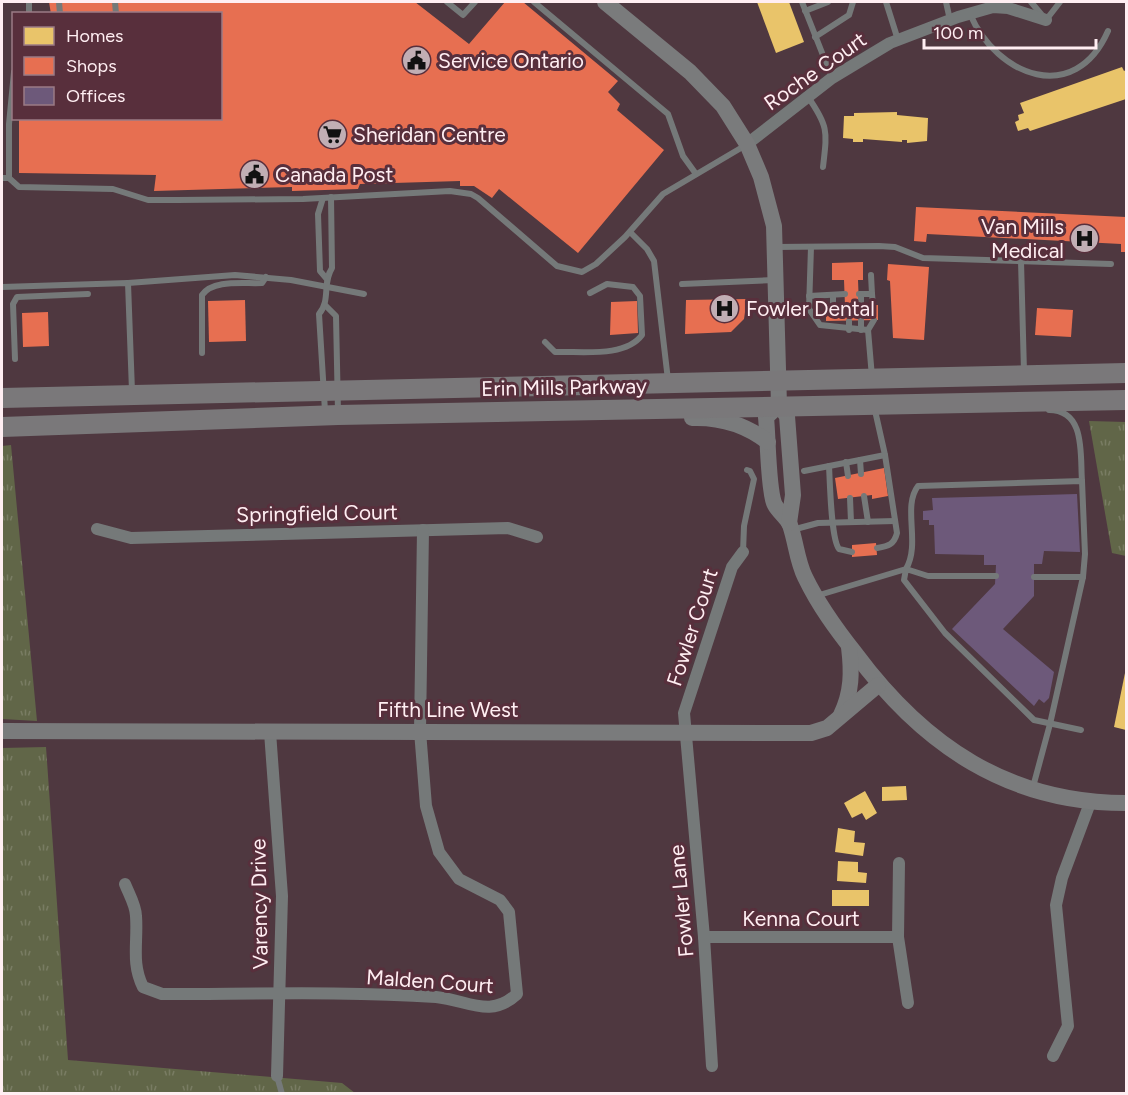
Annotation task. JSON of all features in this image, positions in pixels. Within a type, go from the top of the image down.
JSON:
[{"type":"main road","name":"Erin Mills Parkway","points":[[2,398],[1126,373]]},
{"type":"main road","name":"Erin Mills Parkway","points":[[2,427],[331,415],[1126,400]]},
{"type":"street","points":[[604,2],[690,72],[723,106],[747,144],[761,177],[774,226],[779,405],[787,416],[793,495],[790,527]]},
{"type":"street","name":"Roche Court","points":[[747,144],[832,78],[898,40],[950,20],[993,7],[1008,8],[1046,20]]},
{"type":"street","points":[[779,405],[766,417],[774,503],[790,527],[804,575],[825,615],[878,684],[927,731],[955,754],[985,771],[1032,790],[1090,802],[1126,802]]},
{"type":"street","points":[[657,410],[672,418],[714,417],[726,420],[745,427],[768,442]]},
{"type":"street","name":"Springfield Court","points":[[97,529],[130,538],[508,528],[537,537]]},
{"type":"street","points":[[420,731],[423,530]]},
{"type":"street","name":"Fowler Court","points":[[684,732],[684,713],[687,702],[732,567],[743,552]]},
{"type":"street","points":[[839,718],[850,688],[849,646]]},
{"type":"street","name":"Fifth Line West","points":[[2,731],[811,733],[827,728],[878,684]]},
{"type":"street","name":"Malden Court","points":[[125,885],[136,914],[135,963],[144,987],[162,994],[435,997],[492,1008],[506,1004],[517,994],[509,912],[500,900],[459,879],[439,852],[431,831],[426,806],[420,731]]},
{"type":"street","name":"Varency Drive","points":[[270,732],[282,896],[277,1076]]},
{"type":"street","name":"Fowler Lane","points":[[684,732],[704,937],[712,1066]]},
{"type":"street","points":[[1053,1056],[1068,1026],[1056,905],[1062,878],[1090,802]]},
{"type":"street","points":[[899,863],[898,937],[908,1003]]},
{"type":"street","name":"Kenna Court","points":[[704,937],[898,937]]},
{"type":"lane","points":[[447,2],[463,15],[474,2]]},
{"type":"lane","points":[[534,2],[668,114],[683,156],[696,174]]},
{"type":"lane","points":[[802,2],[832,78]]},
{"type":"lane","points":[[805,11],[827,2]]},
{"type":"lane","points":[[815,37],[849,15],[853,2]]},
{"type":"lane","points":[[886,2],[898,40]]},
{"type":"lane","points":[[946,2],[950,20]]},
{"type":"lane","points":[[1031,2],[1046,20],[1060,2]]},
{"type":"lane","points":[[970,14],[979,34],[992,51],[1008,63],[1036,75],[1056,75],[1075,69],[1092,56],[1108,31]]},
{"type":"lane","points":[[12,84],[5,125],[5,178],[19,187],[113,189],[148,200],[323,198],[450,191],[471,194],[557,266],[582,272],[596,264],[630,232],[663,194],[747,144]]},
{"type":"lane","points":[[808,97],[822,118],[827,132],[823,167]]},
{"type":"lane","points":[[331,197],[332,268],[326,278],[326,306],[319,314],[330,389],[331,415]]},
{"type":"lane","points":[[323,198],[318,214],[320,271],[326,278]]},
{"type":"lane","points":[[630,232],[647,249],[654,261],[668,383]]},
{"type":"lane","points":[[775,247],[895,247],[922,258],[1110,264]]},
{"type":"lane","points":[[811,247],[809,309],[820,325],[833,325],[849,330],[868,330]]},
{"type":"lane","points":[[1021,261],[1024,375]]},
{"type":"lane","points":[[871,275],[873,306]]},
{"type":"lane","points":[[2,287],[128,283],[207,276],[266,277],[364,294]]},
{"type":"lane","points":[[202,353],[202,295],[205,290],[212,285],[262,283],[266,277]]},
{"type":"lane","points":[[682,284],[776,280]]},
{"type":"lane","points":[[128,283],[132,395]]},
{"type":"lane","points":[[545,342],[555,352],[620,349],[637,342],[642,335],[640,296],[633,287],[607,284],[590,293]]},
{"type":"lane","points":[[15,359],[13,303],[17,297],[88,294]]},
{"type":"lane","points":[[809,296],[844,294]]},
{"type":"lane","points":[[861,306],[860,294],[872,294]]},
{"type":"lane","points":[[833,295],[833,306]]},
{"type":"lane","points":[[326,306],[336,316],[330,389],[331,415]]},
{"type":"lane","points":[[777,310],[809,309]]},
{"type":"lane","points":[[861,320],[861,330]]},
{"type":"lane","points":[[872,378],[868,330],[874,320]]},
{"type":"lane","points":[[849,321],[849,330]]},
{"type":"lane","points":[[1008,401],[1037,410],[1063,413],[1072,420],[1078,435],[1082,481],[1085,554],[1083,577],[1050,724],[1032,790]]},
{"type":"lane","points":[[874,403],[895,521],[895,541],[890,545],[877,548]]},
{"type":"lane","points":[[804,471],[885,455]]},
{"type":"lane","points":[[860,460],[861,474]]},
{"type":"lane","points":[[846,462],[848,476]]},
{"type":"lane","points":[[829,466],[835,544],[839,549],[852,552]]},
{"type":"lane","name":"Fowler Court","points":[[743,552],[744,526],[754,478],[747,470]]},
{"type":"lane","points":[[1081,730],[1034,720],[945,633],[906,586],[904,580],[913,551],[912,500],[918,486],[1082,481]]},
{"type":"lane","points":[[864,496],[868,522]]},
{"type":"lane","points":[[850,498],[851,522]]},
{"type":"lane","points":[[790,527],[818,523],[895,521]]},
{"type":"lane","points":[[815,596],[906,569],[928,576],[996,576]]},
{"type":"lane","points":[[1034,577],[1083,577]]},
{"type":"lane","points":[[277,1076],[282,1094]]},
{"type":"green space","points":[[1089,421],[1126,422],[1126,556],[1112,553]]},
{"type":"green space","points":[[11,445],[37,721],[2,719],[2,446]]},
{"type":"green space","points":[[46,747],[68,1060],[342,1083],[355,1093],[2,1093],[2,748]]},
{"type":"building: Homes","points":[[757,2],[789,2],[804,42],[776,53]]},
{"type":"building: Homes","points":[[1122,67],[1124,71],[1126,70],[1126,99],[1030,131],[1028,128],[1018,131],[1015,122],[1019,120],[1018,115],[1024,113],[1020,103]]},
{"type":"building: Homes","points":[[897,112],[897,115],[928,118],[927,141],[907,143],[907,140],[902,140],[902,142],[863,139],[863,142],[853,142],[853,139],[843,138],[844,116],[854,116],[854,113]]},
{"type":"building: Homes","points":[[1126,673],[1126,730],[1114,727]]},
{"type":"building: Homes","points":[[906,786],[907,800],[882,801],[882,787]]},
{"type":"building: Homes","points":[[865,791],[877,813],[866,820],[862,813],[852,818],[844,803]]},
{"type":"building: Homes","points":[[838,828],[855,831],[854,842],[865,843],[863,856],[835,852]]},
{"type":"building: Homes","points":[[838,861],[858,862],[858,872],[867,873],[866,883],[837,881]]},
{"type":"building: Homes","points":[[832,890],[869,890],[869,906],[832,906]]},
{"type":"building: Shops","name":"Sheridan Centre","points":[[49,2],[415,2],[469,44],[505,2],[523,2],[618,81],[608,92],[620,104],[617,110],[664,150],[578,253],[499,189],[492,198],[474,186],[460,186],[460,181],[360,184],[358,189],[292,191],[292,187],[154,191],[156,175],[19,173],[19,120],[222,120],[222,12],[51,12]]},
{"type":"building: Shops","points":[[916,207],[1126,217],[1126,252],[1121,252],[1121,244],[927,234],[926,242],[914,241]]},
{"type":"building: Shops","points":[[863,262],[863,280],[858,280],[859,306],[878,305],[878,320],[826,321],[826,306],[845,306],[844,280],[832,280],[832,263]]},
{"type":"building: Shops","points":[[888,264],[929,267],[924,340],[893,338],[890,281],[887,280]]},
{"type":"building: Shops","points":[[747,299],[744,319],[731,332],[685,334],[686,300]]},
{"type":"building: Shops","points":[[245,300],[246,341],[209,342],[208,301]]},
{"type":"building: Shops","points":[[637,301],[638,333],[610,335],[611,302]]},
{"type":"building: Shops","points":[[1037,308],[1073,310],[1071,337],[1035,335]]},
{"type":"building: Shops","points":[[48,312],[49,346],[23,347],[22,313]]},
{"type":"building: Shops","points":[[884,468],[888,496],[872,499],[872,495],[838,499],[835,478]]},
{"type":"building: Shops","points":[[876,543],[877,555],[852,557],[852,545]]},
{"type":"building: Offices","points":[[1077,494],[1080,552],[1044,551],[1042,564],[1034,564],[1034,596],[1003,629],[1054,672],[1049,698],[1044,703],[1039,699],[1034,706],[952,629],[995,584],[996,565],[984,565],[984,555],[935,554],[934,525],[929,525],[929,520],[923,520],[923,511],[933,510],[932,498]]},
{"type":"place","name":"Service Ontario","points":[[417,60]]},
{"type":"place","name":"Sheridan Centre","points":[[332,134]]},
{"type":"place","name":"Canada Post","points":[[254,174]]},
{"type":"place","name":"Van Mills Medical","points":[[1085,238]]},
{"type":"place","name":"Fowler Dental","points":[[725,308]]}]
